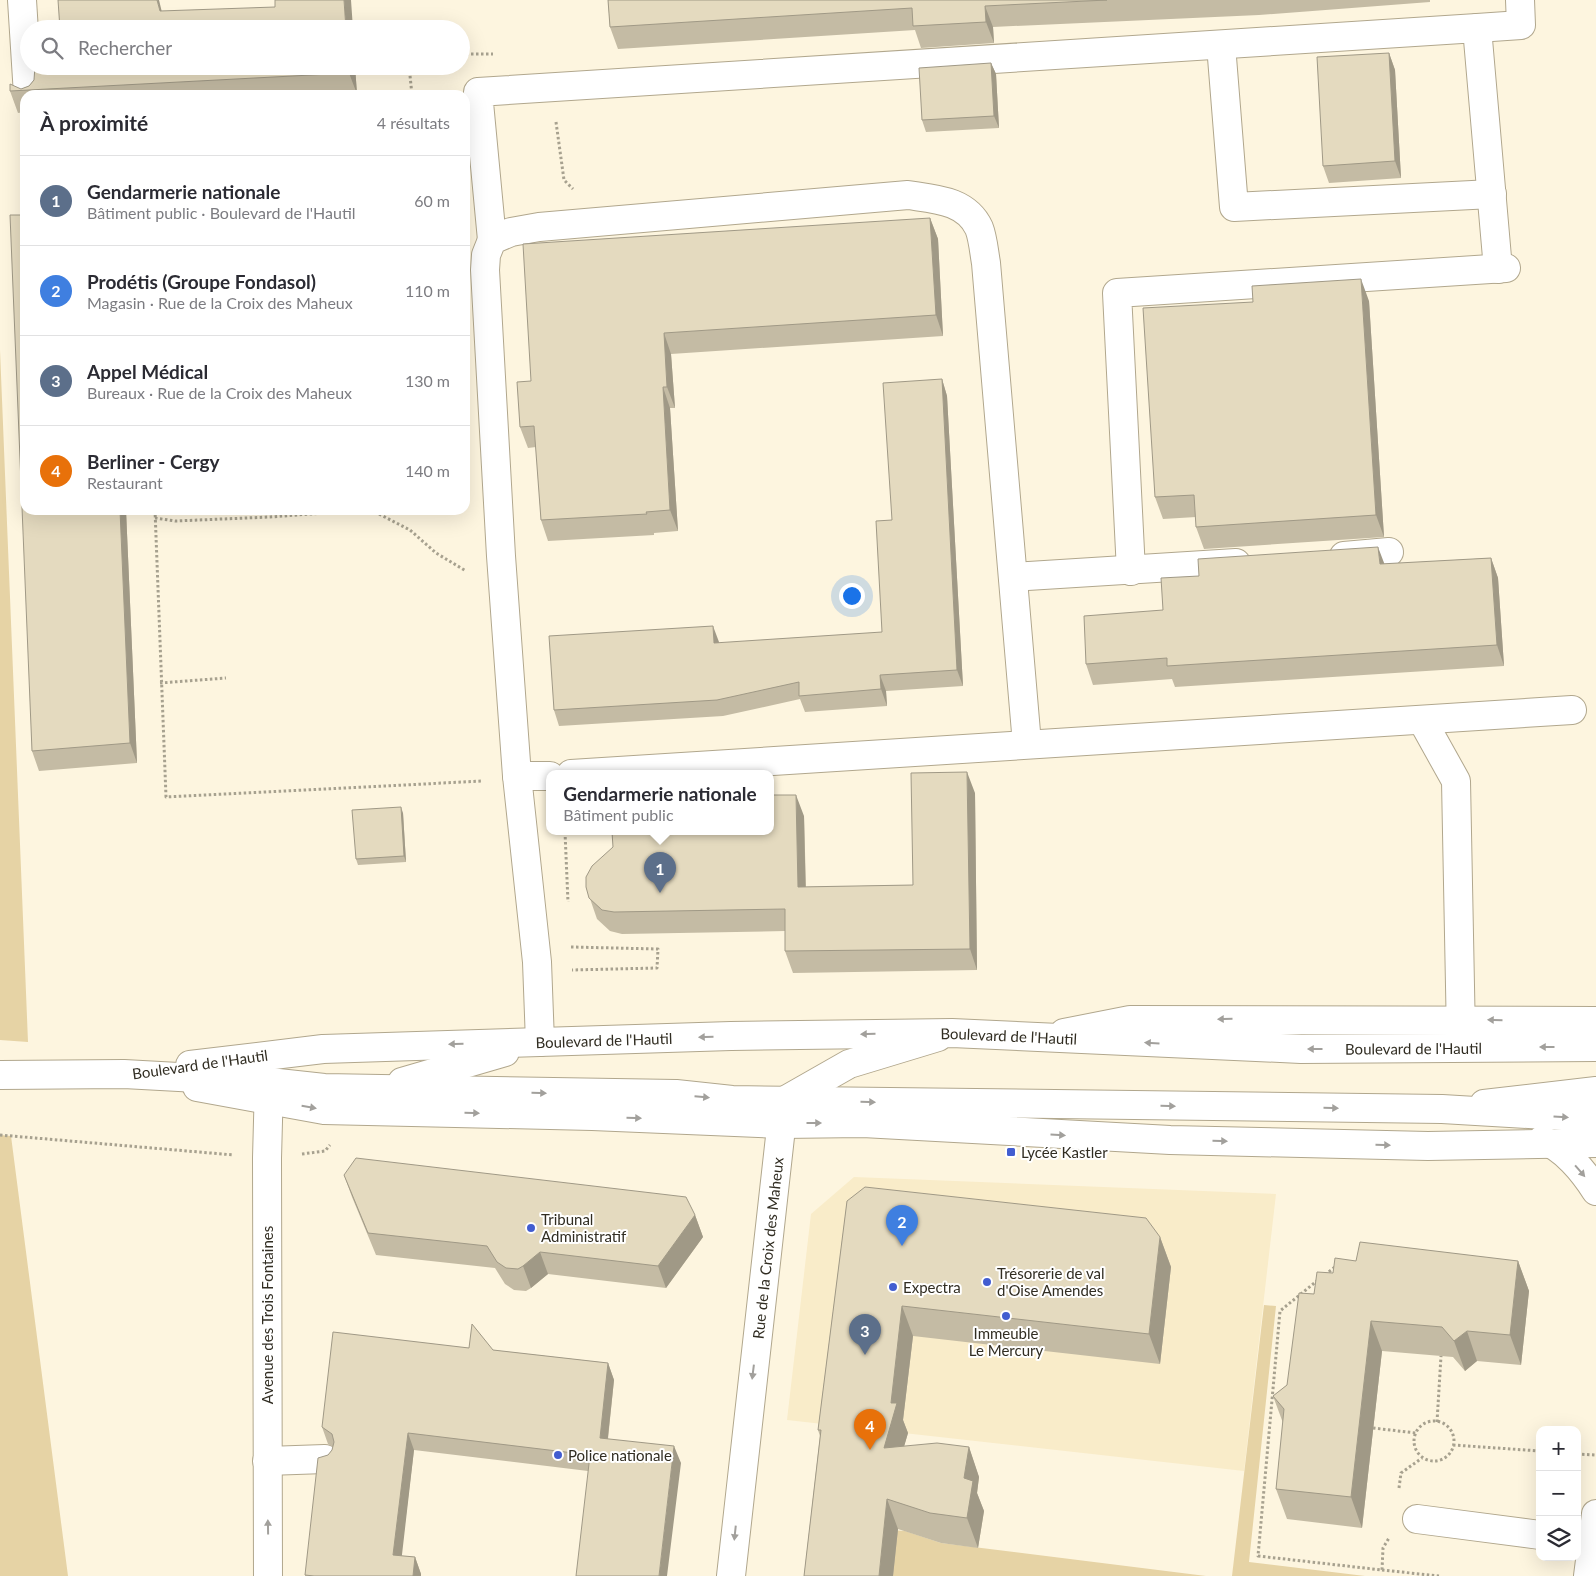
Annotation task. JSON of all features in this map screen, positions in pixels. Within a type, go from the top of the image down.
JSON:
[{"type":"main road","points":[[22,0],[23,20]]},
{"type":"main road","points":[[370,1090],[540,1042],[537,971],[517,776],[501,556],[485,292],[486,255],[492,240],[474,138],[478,92],[1521,25],[1520,0]]},
{"type":"main road","points":[[1131,571],[1117,293],[1502,268],[1492,194],[1477,28]]},
{"type":"main road","points":[[1221,45],[1234,207],[1492,194]]},
{"type":"main road","points":[[27,75],[28,90]]},
{"type":"main road","points":[[492,240],[511,232],[579,223],[908,195],[935,199],[963,207],[978,228],[986,263],[1027,744]]},
{"type":"main road","points":[[1319,557],[1389,552]]},
{"type":"main road","points":[[1013,577],[1260,562]]},
{"type":"main road","points":[[632,770],[1572,710]]},
{"type":"main road","points":[[1422,720],[1456,781],[1462,1048]]},
{"type":"main road","points":[[517,776],[546,776]]},
{"type":"main road","points":[[1042,1038],[1130,1020],[1596,1021]]},
{"type":"main road","points":[[783,1112],[828,1073],[849,1064],[952,1033]]},
{"type":"main road","name":"Boulevard de l'Hautil","points":[[124,1074],[323,1049],[952,1033],[1301,1049],[1596,1047]]},
{"type":"main road","name":"Avenue des Trois Fontaines","points":[[268,1055],[268,1576]]},
{"type":"main road","points":[[0,1075],[124,1074]]},
{"type":"main road","name":"Boulevard de l'Hautil","points":[[124,1074],[269,1091],[324,1088],[666,1094],[732,1100],[783,1112],[1442,1110],[1596,1118]]},
{"type":"main road","points":[[269,1091],[324,1110],[582,1116],[783,1112],[863,1123],[1009,1133],[1180,1140],[1428,1146],[1548,1142],[1596,1143]]},
{"type":"main road","name":"Boulevard de l'Hautil","points":[[1442,1110],[1596,1091]]},
{"type":"main road","points":[[1442,1110],[1548,1142],[1570,1159],[1596,1191]]},
{"type":"main road","name":"Rue de la Croix des Maheux","points":[[731,1576],[783,1112]]},
{"type":"main road","points":[[267,1461],[325,1459]]},
{"type":"main road","points":[[1589,1552],[1596,1514]]},
{"type":"main road","points":[[1406,1526],[1536,1535]]},
{"type":"path","points":[[410,75],[411,90]]},
{"type":"path","points":[[551,87],[564,180],[576,192],[579,223]]},
{"type":"path","points":[[281,515],[176,521],[155,518],[160,683],[166,797],[484,781]]},
{"type":"path","points":[[381,515],[410,530],[436,553],[472,575]]},
{"type":"path","points":[[160,683],[226,678]]},
{"type":"path","points":[[565,835],[568,903]]},
{"type":"path","points":[[537,971],[657,968],[658,950],[571,947],[570,938]]},
{"type":"path","points":[[0,1135],[267,1158]]},
{"type":"path","points":[[1343,1260],[1280,1311],[1258,1556],[1439,1576]]},
{"type":"path","points":[[1437,1422],[1441,1356]]},
{"type":"path","points":[[1437,1422],[1448,1428],[1452,1433],[1453,1445],[1447,1456],[1442,1460],[1435,1461],[1422,1458],[1415,1446],[1416,1433],[1425,1423],[1437,1422]]},
{"type":"path","points":[[1373,1428],[1416,1433]]},
{"type":"path","points":[[1453,1445],[1536,1451]]},
{"type":"path","points":[[1581,1454],[1596,1455]]},
{"type":"path","points":[[1399,1490],[1400,1473],[1422,1458]]},
{"type":"path","points":[[1382,1570],[1383,1548],[1406,1526]]},
{"type":"shaded area","points":[[0,350],[28,1042],[0,1040]]},
{"type":"shaded area","points":[[0,1135],[11,1136],[68,1576],[0,1576]]},
{"type":"shaded area","points":[[854,1177],[1276,1194],[1244,1471],[787,1420],[811,1214]]},
{"type":"shaded area","points":[[1264,1305],[1276,1306],[1249,1562],[1365,1576],[1232,1576]]},
{"type":"shaded area","points":[[890,1530],[905,1531],[941,1543],[1206,1576],[885,1576]]},
{"type":"building","points":[[58,0],[157,0],[160,11],[275,7],[275,0],[344,0],[345,20],[59,20]]},
{"type":"building","points":[[608,0],[1107,0],[985,6],[986,22],[913,26],[912,8],[610,27]]},
{"type":"building","points":[[1389,53],[1395,161],[1323,166],[1317,57]]},
{"type":"building","points":[[991,63],[994,116],[922,120],[919,68]]},
{"type":"building","points":[[34,75],[311,75],[10,91],[10,84],[21,89],[29,86],[34,80]]},
{"type":"building","points":[[10,215],[20,215],[20,459]]},
{"type":"building","points":[[930,218],[936,315],[664,333],[667,387],[663,387],[670,510],[646,512],[647,514],[541,520],[534,426],[520,427],[517,382],[531,381],[523,244]]},
{"type":"building","points":[[1361,279],[1376,515],[1196,527],[1194,495],[1155,497],[1143,308],[1253,302],[1252,286]]},
{"type":"building","points":[[942,379],[957,670],[880,675],[881,689],[799,696],[799,682],[717,700],[554,710],[549,636],[713,626],[714,643],[882,632],[876,521],[892,520],[883,383]]},
{"type":"building","points":[[22,515],[120,515],[130,743],[32,751]]},
{"type":"building","points":[[1378,547],[1380,564],[1491,558],[1497,645],[1167,666],[1167,658],[1086,664],[1084,616],[1163,610],[1161,578],[1199,576],[1198,559]]},
{"type":"building","points":[[967,772],[970,949],[785,951],[785,909],[614,912],[602,910],[589,898],[586,877],[592,866],[613,847],[612,835],[774,835],[774,795],[796,795],[798,887],[913,885],[911,773]]},
{"type":"building","points":[[401,807],[404,856],[356,859],[352,810]]},
{"type":"building","name":"Tribunal Administratif","points":[[356,1158],[686,1197],[695,1215],[658,1266],[540,1252],[518,1269],[506,1268],[497,1262],[487,1246],[368,1233],[344,1175]]},
{"type":"building","points":[[865,1187],[1146,1218],[1160,1237],[1149,1334],[902,1306],[891,1403],[897,1403],[884,1448],[937,1443],[969,1447],[964,1478],[973,1481],[967,1518],[930,1513],[887,1499],[879,1576],[804,1576],[821,1430],[818,1430],[847,1201]]},
{"type":"building","points":[[1360,1242],[1518,1261],[1510,1335],[1467,1331],[1454,1341],[1442,1327],[1371,1321],[1351,1497],[1276,1489],[1284,1409],[1273,1396],[1287,1385],[1299,1293],[1314,1294],[1317,1272],[1333,1273],[1335,1258],[1356,1261]]},
{"type":"building","name":"Police nationale","points":[[472,1324],[493,1350],[608,1363],[600,1438],[674,1446],[659,1576],[576,1576],[590,1455],[408,1433],[393,1555],[415,1557],[413,1576],[305,1575],[318,1458],[328,1455],[332,1450],[334,1442],[332,1434],[322,1427],[333,1332],[469,1348]]},
{"type":"place","name":"Gendarmerie nationale","points":[[660,893]]},
{"type":"place","name":"Lycée Kastler","points":[[1011,1152]]},
{"type":"place","name":"Tribunal Administratif","points":[[531,1228]]},
{"type":"place","name":"Prodétis (Groupe Fondasol)","points":[[902,1246]]},
{"type":"place","name":"Trésorerie de val d'Oise Amendes","points":[[987,1282]]},
{"type":"place","name":"Expectra","points":[[893,1287]]},
{"type":"place","name":"Immeuble Le Mercury","points":[[1006,1316]]},
{"type":"place","name":"Appel Médical","points":[[865,1355]]},
{"type":"place","name":"Berliner - Cergy","points":[[870,1450]]},
{"type":"place","name":"Police nationale","points":[[558,1455]]}]
